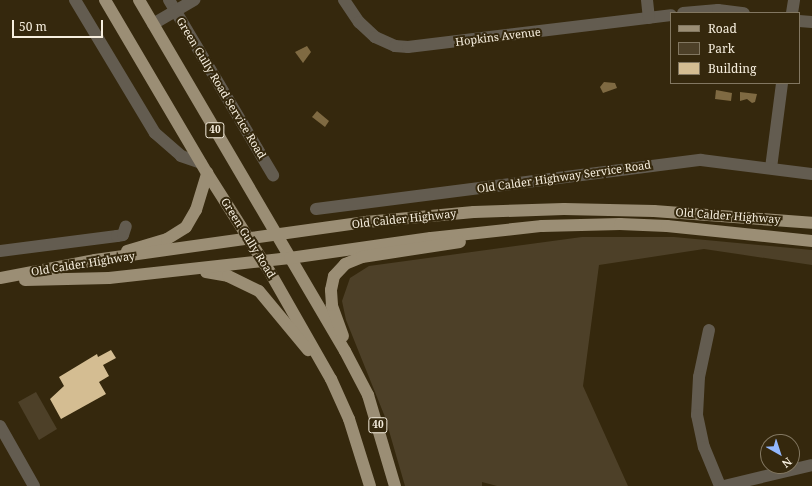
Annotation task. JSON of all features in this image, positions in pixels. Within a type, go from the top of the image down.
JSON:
[{"type":"main road","name":"Green Gully Road","points":[[105,0],[204,168],[263,261],[331,379],[349,419],[370,486]]},
{"type":"main road","name":"40","points":[[139,0],[290,258],[368,395],[381,432],[395,486]]},
{"type":"main road","points":[[95,260],[168,239],[183,230],[191,222],[196,210],[204,168]]},
{"type":"main road","name":"Old Calder Highway","points":[[0,279],[95,260],[277,236],[366,222],[519,210],[654,211],[812,223]]},
{"type":"main road","points":[[357,375],[331,296],[334,276],[345,264],[362,257],[438,246],[542,226]]},
{"type":"main road","name":"Old Calder Highway","points":[[0,279],[109,278],[290,258],[431,238],[542,226],[667,226],[812,241]]},
{"type":"main road","points":[[190,269],[228,276],[259,291],[331,379]]},
{"type":"street","points":[[75,0],[149,126],[161,141],[180,156],[204,168]]},
{"type":"street","name":"Green Gully Road Service Road","points":[[169,0],[273,175]]},
{"type":"street","points":[[152,24],[194,0]]},
{"type":"street","name":"Hopkins Avenue","points":[[344,0],[366,30],[385,42],[408,47],[670,15]]},
{"type":"street","points":[[647,0],[650,18]]},
{"type":"street","points":[[792,12],[794,0]]},
{"type":"street","points":[[695,12],[718,10],[735,12]]},
{"type":"street","points":[[800,21],[812,22]]},
{"type":"street","points":[[771,168],[782,84]]},
{"type":"street","name":"Old Calder Highway Service Road","points":[[316,209],[701,160],[812,174]]},
{"type":"street","points":[[0,251],[123,235],[126,226]]},
{"type":"street","points":[[709,330],[699,376],[697,415],[704,447],[720,486]]},
{"type":"street","points":[[0,426],[34,486]]},
{"type":"street","points":[[724,486],[812,464]]},
{"type":"green space","points":[[582,237],[674,237],[812,250],[812,265],[704,249],[599,265],[583,386],[628,486],[497,486],[482,482],[482,486],[405,486],[385,417],[346,320],[342,301],[350,278],[369,266]]},
{"type":"green space","points":[[36,392],[57,429],[39,440],[18,402]]},
{"type":"shaded area","points":[[307,46],[311,52],[303,63],[295,52]]},
{"type":"shaded area","points":[[604,82],[615,83],[617,88],[603,93],[600,87]]},
{"type":"shaded area","points":[[716,90],[732,93],[731,101],[715,99]]},
{"type":"shaded area","points":[[740,92],[757,94],[755,102],[752,103],[747,99],[740,101]]},
{"type":"shaded area","points":[[317,111],[329,121],[325,127],[312,117]]},
{"type":"building","points":[[111,350],[116,358],[103,365],[109,376],[99,382],[106,394],[61,419],[50,399],[64,386],[59,377],[97,354],[98,357]]}]
